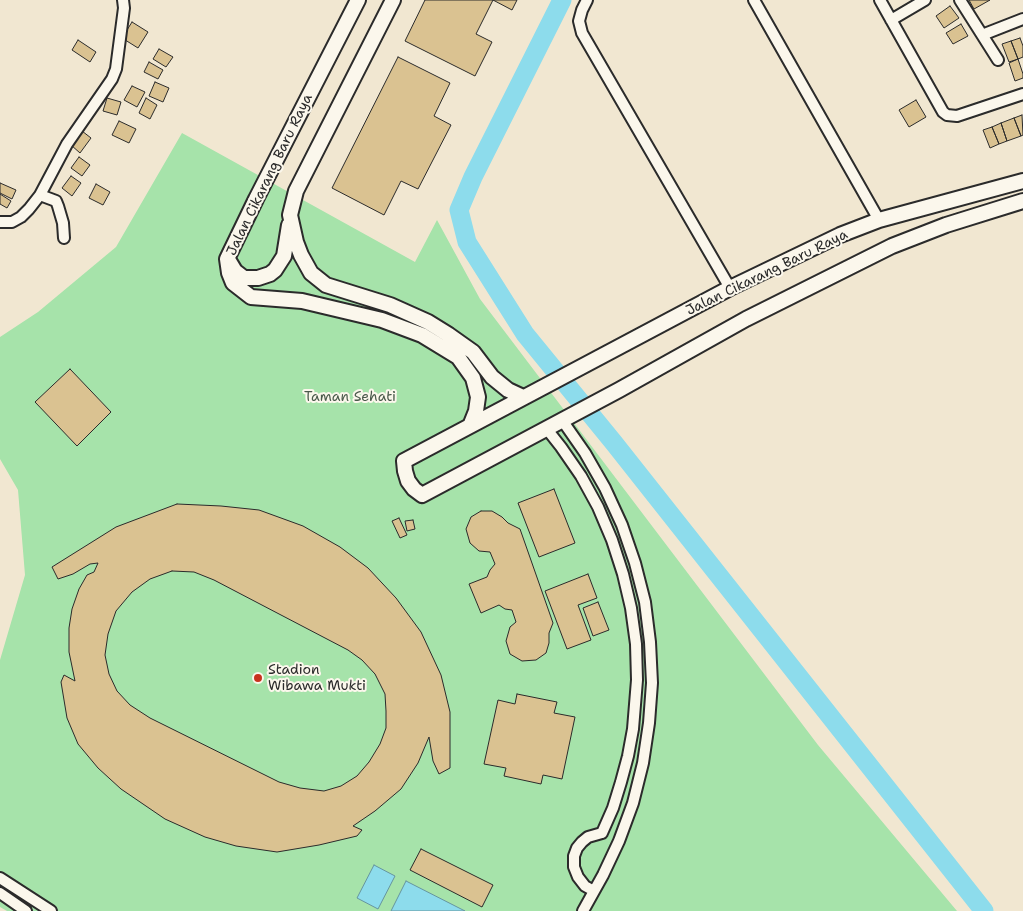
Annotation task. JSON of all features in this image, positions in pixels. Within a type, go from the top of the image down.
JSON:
[{"type":"main road","name":"Jalan Cikarang Baru Raya","points":[[358,0],[227,259],[229,273],[233,283],[251,297],[302,301],[382,320],[422,335],[458,357],[474,378],[478,397],[476,411],[470,426]]},
{"type":"main road","points":[[227,259],[235,271],[244,278],[258,278],[275,270],[284,256],[290,215],[296,191],[393,0]]},
{"type":"main road","name":"Jalan Cikarang Baru Raya","points":[[1023,181],[879,220],[840,235],[730,288],[404,461],[408,480],[414,489],[422,495],[619,390],[746,319],[892,246],[946,225],[1023,201]]},
{"type":"main road","points":[[290,215],[301,255],[311,273],[326,285],[390,305],[428,322],[472,352],[492,377],[508,390],[523,397]]},
{"type":"street","points":[[0,222],[12,222],[22,218],[40,195],[68,144],[112,79],[116,69],[124,8],[123,0]]},
{"type":"street","points":[[587,0],[579,21],[582,33],[730,288]]},
{"type":"street","points":[[754,0],[879,220]]},
{"type":"street","points":[[880,0],[943,112],[947,115],[957,116],[1023,94]]},
{"type":"street","points":[[891,20],[925,0]]},
{"type":"street","points":[[960,0],[998,60]]},
{"type":"street","points":[[982,35],[1023,20]]},
{"type":"street","points":[[40,195],[56,201],[63,223],[64,238]]},
{"type":"street","points":[[562,420],[589,460],[605,488],[622,525],[645,602],[650,642],[652,683],[643,764],[633,803],[619,841],[583,911]]},
{"type":"street","points":[[546,428],[581,476],[598,507],[612,540],[631,608],[636,644],[637,680],[633,729],[621,782],[613,808],[602,833]]},
{"type":"street","points":[[594,891],[585,886],[578,877],[574,867],[574,856],[577,848],[588,837],[602,833],[619,841]]},
{"type":"street","points":[[0,878],[51,911]]},
{"type":"street","points":[[0,893],[26,911]]},
{"type":"green space","name":"Taman Sehati","points":[[182,133],[415,262],[437,220],[480,299],[818,745],[957,911],[7,911],[0,907],[0,660],[25,575],[18,490],[0,459],[0,337],[38,312],[116,247]]},
{"type":"water","points":[[374,865],[395,876],[378,909],[357,898]]},
{"type":"water","points":[[406,881],[465,911],[391,911]]},
{"type":"building","points":[[425,0],[493,0],[476,34],[492,42],[475,76],[405,41]]},
{"type":"building","points":[[493,0],[517,0],[512,10]]},
{"type":"building","points":[[969,0],[990,0],[974,9]]},
{"type":"building","points":[[950,6],[959,18],[944,28],[936,16]]},
{"type":"building","points":[[132,22],[148,32],[138,48],[122,38]]},
{"type":"building","points":[[961,24],[968,36],[953,44],[946,33]]},
{"type":"building","points":[[1020,38],[1023,46],[1023,57],[1018,59],[1011,41]]},
{"type":"building","points":[[78,40],[96,52],[90,62],[72,50]]},
{"type":"building","points":[[1011,41],[1018,59],[1009,62],[1002,44]]},
{"type":"building","points":[[159,49],[173,57],[166,67],[153,59]]},
{"type":"building","points":[[398,57],[450,83],[434,116],[451,125],[418,189],[401,181],[384,215],[332,188]]},
{"type":"building","points":[[1018,59],[1023,78],[1015,81],[1009,63]]},
{"type":"building","points":[[149,62],[163,70],[158,79],[144,72]]},
{"type":"building","points":[[155,82],[169,88],[163,102],[149,96]]},
{"type":"building","points":[[132,86],[145,92],[137,107],[124,100]]},
{"type":"building","points":[[107,98],[121,102],[117,115],[103,111]]},
{"type":"building","points":[[146,98],[157,105],[150,119],[139,113]]},
{"type":"building","points":[[916,100],[926,117],[909,127],[899,110]]},
{"type":"building","points":[[1022,115],[1023,135],[1021,136],[1014,118]]},
{"type":"building","points":[[1014,118],[1021,136],[1007,141],[1001,123]]},
{"type":"building","points":[[119,121],[136,129],[129,143],[112,135]]},
{"type":"building","points":[[1001,123],[1007,141],[999,144],[992,127]]},
{"type":"building","points":[[992,127],[999,144],[990,148],[983,130]]},
{"type":"building","points":[[82,131],[91,138],[80,153],[71,145]]},
{"type":"building","points":[[79,157],[90,165],[82,176],[71,168]]},
{"type":"building","points":[[71,176],[81,183],[72,196],[62,188]]},
{"type":"building","points":[[0,183],[16,190],[12,199],[0,193]]},
{"type":"building","points":[[96,184],[110,192],[103,205],[89,198]]},
{"type":"building","points":[[0,194],[11,201],[7,208],[0,204]]},
{"type":"building","points":[[70,369],[111,412],[77,446],[35,402]]},
{"type":"building","points":[[554,489],[575,543],[539,557],[518,503]]},
{"type":"building","name":"Stadion Wibawa Mukti","points":[[177,504],[221,506],[259,510],[303,526],[340,547],[368,568],[396,598],[421,632],[441,675],[450,712],[450,768],[439,774],[433,761],[429,737],[418,763],[401,789],[375,811],[353,826],[362,830],[357,836],[277,852],[236,846],[205,837],[165,819],[121,789],[98,768],[78,744],[67,718],[61,682],[64,675],[75,681],[69,652],[69,628],[72,609],[79,589],[87,575],[94,572],[98,563],[90,564],[73,574],[58,579],[52,567],[116,527]],"holes":[[[172,571],[194,572],[214,580],[348,650],[362,660],[375,674],[385,694],[386,728],[380,744],[369,762],[357,776],[341,786],[324,791],[300,788],[279,782],[150,718],[130,705],[117,691],[109,674],[105,655],[108,634],[116,611],[132,592],[150,579]]]},
{"type":"building","points":[[481,511],[492,511],[520,529],[553,623],[549,633],[546,653],[536,660],[522,661],[510,654],[506,641],[510,627],[516,622],[512,610],[505,609],[499,605],[481,613],[469,584],[487,577],[495,564],[490,552],[479,551],[470,543],[466,529],[471,517]]},
{"type":"building","points":[[399,518],[407,535],[400,538],[392,521]]},
{"type":"building","points":[[413,520],[415,529],[407,531],[405,521]]},
{"type":"building","points":[[588,574],[597,598],[578,605],[591,640],[567,649],[545,591]]},
{"type":"building","points":[[598,602],[609,630],[593,636],[583,608]]},
{"type":"building","points":[[517,694],[557,702],[554,713],[575,717],[562,779],[543,775],[541,784],[504,776],[506,768],[484,764],[498,700],[515,704]]},
{"type":"building","points":[[421,849],[493,885],[482,907],[410,870]]},
{"type":"waterway","points":[[562,0],[473,177],[459,210],[467,242],[525,334],[614,443],[984,911]]},
{"type":"place","name":"Stadion Wibawa Mukti","points":[[258,678]]}]
